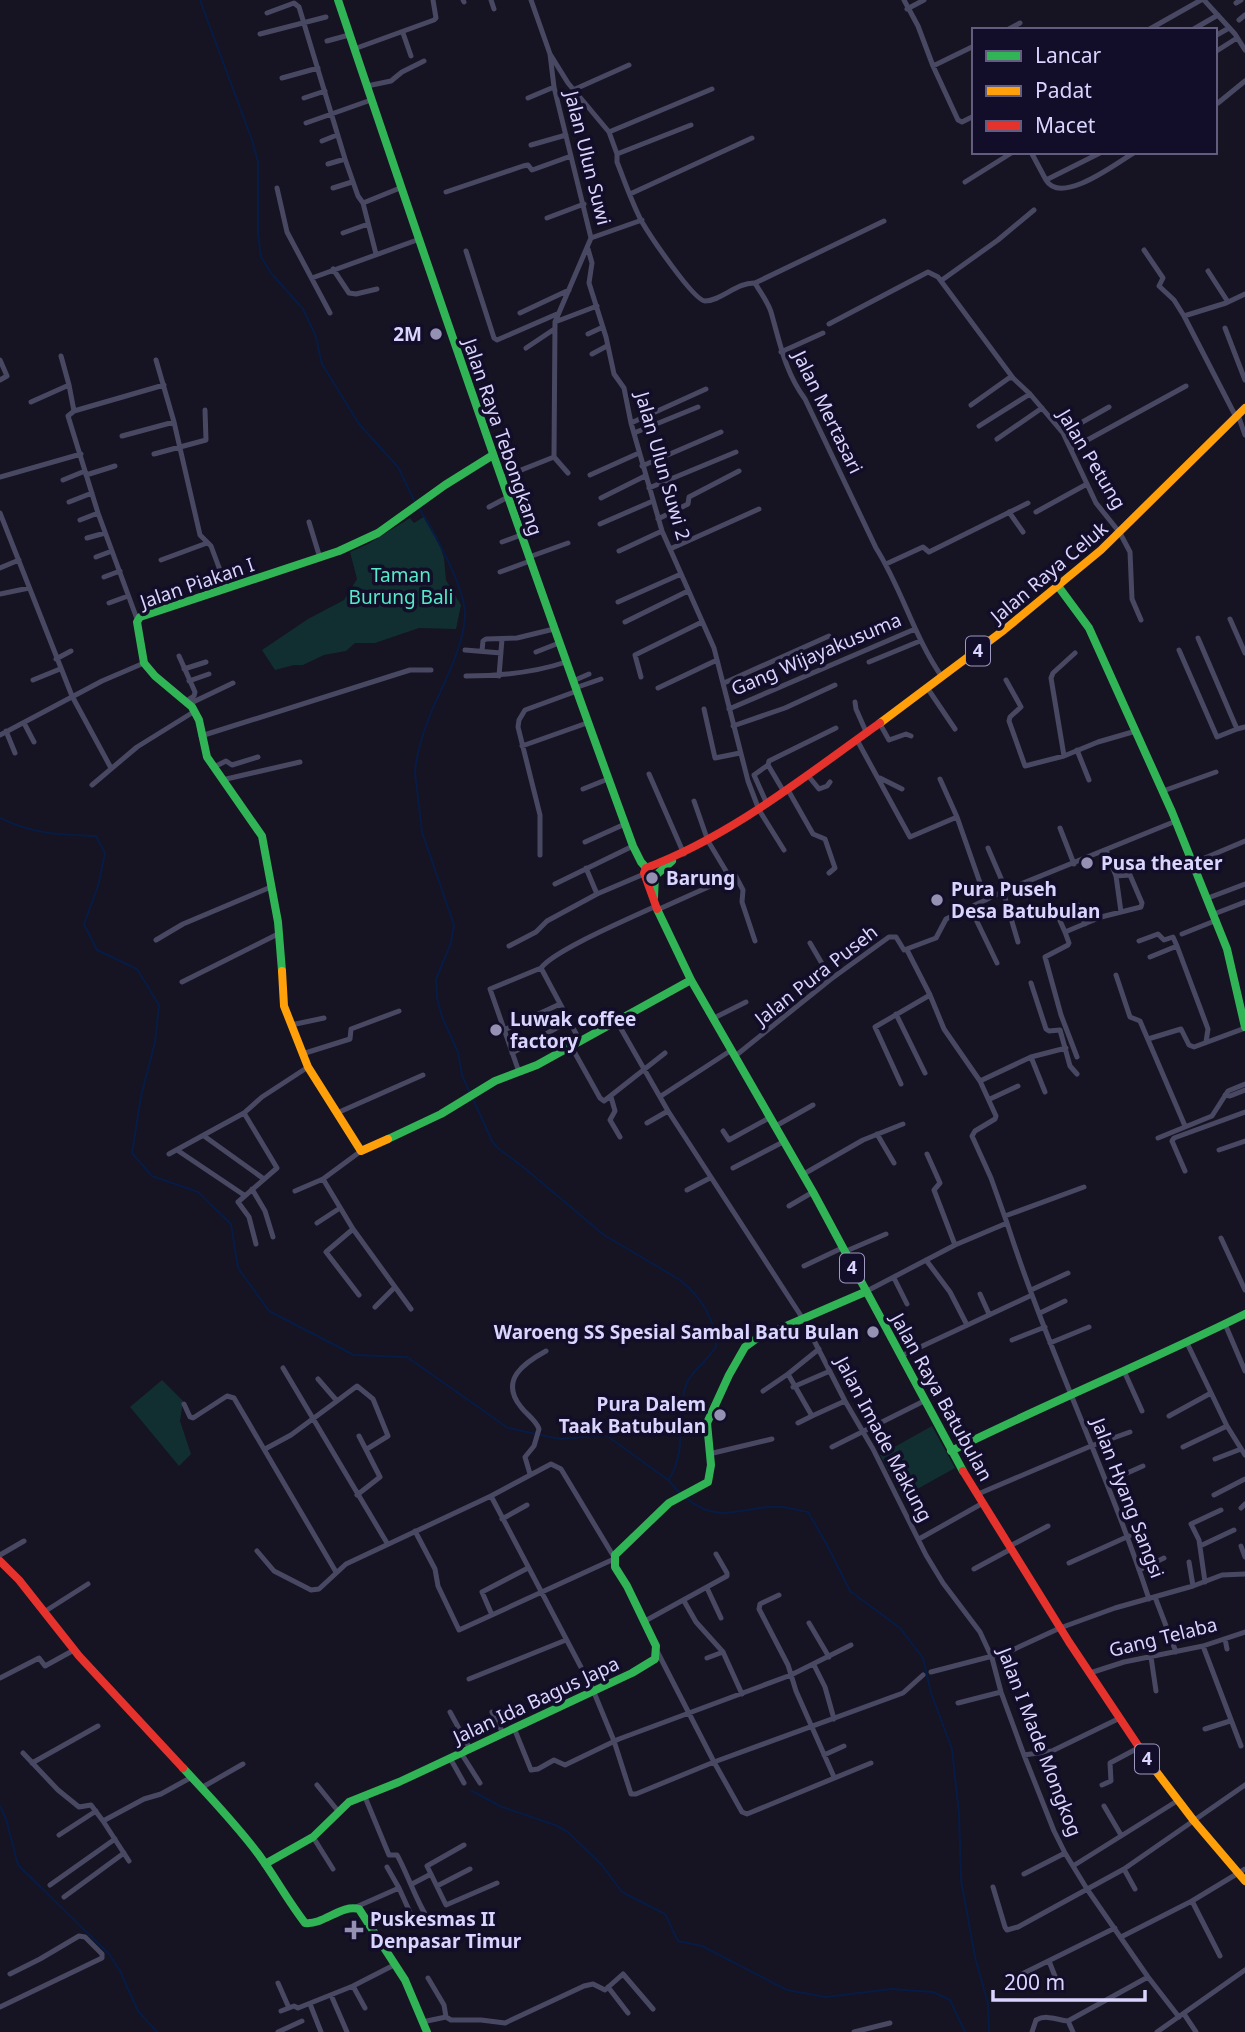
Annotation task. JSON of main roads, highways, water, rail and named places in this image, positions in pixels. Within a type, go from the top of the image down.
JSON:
[{"type":"main road","name":"Jalan Raya Tebongkang","points":[[338,0],[417,240],[587,723],[633,846],[645,871],[655,876]]},
{"type":"main road","name":"Jalan Raya Celuk","points":[[645,871],[708,841],[760,810],[928,689],[1120,533],[1245,408]]},
{"type":"main road","name":"Jalan Piakan I","points":[[493,455],[378,533],[320,558],[137,619],[144,663],[195,711],[207,757],[259,830],[267,855],[278,934],[283,1002],[307,1066],[361,1151],[441,1114],[500,1079],[571,1046],[691,980]]},
{"type":"main road","points":[[1058,586],[1089,628],[1176,821],[1232,963],[1242,1001],[1245,1027]]},
{"type":"main road","name":"Jalan Raya Celuk","points":[[655,876],[682,854]]},
{"type":"main road","name":"Jalan Raya Batubulan","points":[[645,871],[656,906],[691,980],[813,1192],[951,1451],[1060,1628],[1120,1718],[1178,1801],[1242,1871],[1245,1881]]},
{"type":"main road","name":"Jalan Raya Batubulan","points":[[655,876],[656,906]]},
{"type":"main road","name":"Jalan Ida Bagus Japa","points":[[265,1864],[313,1837],[338,1811],[354,1800],[470,1749],[653,1661],[657,1657],[657,1651],[645,1621],[615,1567],[614,1558],[671,1501],[709,1480],[708,1419],[742,1351],[753,1340],[865,1292]]},
{"type":"main road","points":[[951,1451],[1245,1314]]},
{"type":"main road","points":[[0,1561],[74,1650],[237,1827],[265,1864],[289,1903],[307,1924],[356,1907],[408,1986],[427,2032]]},
{"type":"waterway","points":[[200,0],[258,162],[258,233],[261,257],[271,273],[303,309],[315,334],[322,364],[359,424],[398,467],[416,504]]},
{"type":"waterway","points":[[419,508],[455,576],[464,604],[462,636],[423,734],[415,773],[422,832],[454,925],[451,943],[436,979],[437,998],[442,1017],[458,1052],[462,1075],[469,1091]]},
{"type":"waterway","points":[[0,818],[35,830],[96,836],[105,853],[98,886],[84,924],[97,950],[137,969],[159,1005],[155,1042],[141,1096],[132,1153],[152,1176],[198,1192],[231,1224],[238,1268],[269,1311],[354,1355],[407,1357],[508,1428],[560,1439],[606,1435],[668,1480],[679,1492]]},
{"type":"waterway","points":[[473,1099],[492,1141],[499,1149],[604,1235],[680,1280],[706,1310],[713,1327],[716,1346],[686,1384],[678,1458],[669,1479]]},
{"type":"waterway","points":[[686,1498],[699,1507],[722,1513],[768,1507],[808,1512],[850,1591],[900,1628],[923,1658],[931,1693],[952,1749],[959,1814],[961,1880],[975,1957],[988,2004],[989,2032]]},
{"type":"waterway","points":[[472,1791],[502,1807],[568,1832],[601,1864],[622,1892],[665,1914],[678,1941],[702,1946],[787,1990],[826,1997],[891,1989],[933,1992],[950,2000],[965,2032]]},
{"type":"waterway","points":[[0,1806],[18,1865],[109,1954],[138,2011],[157,2032]]},
{"type":"place","name":"2M","points":[[436,334]]},
{"type":"place","name":"Pusa theater","points":[[1087,863]]},
{"type":"place","name":"Barung","points":[[652,878]]},
{"type":"place","name":"Pura Puseh Desa Batubulan","points":[[937,900]]},
{"type":"place","name":"Luwak coffee factory","points":[[496,1030]]},
{"type":"place","name":"Waroeng SS Spesial Sambal Batu Bulan","points":[[873,1332]]},
{"type":"place","name":"Pura Dalem Taak Batubulan","points":[[720,1415]]},
{"type":"place","name":"Puskesmas II Denpasar Timur","points":[[354,1930]]},
{"type":"park label","name":"Taman Burung Bali","points":[[401,586]]}]
